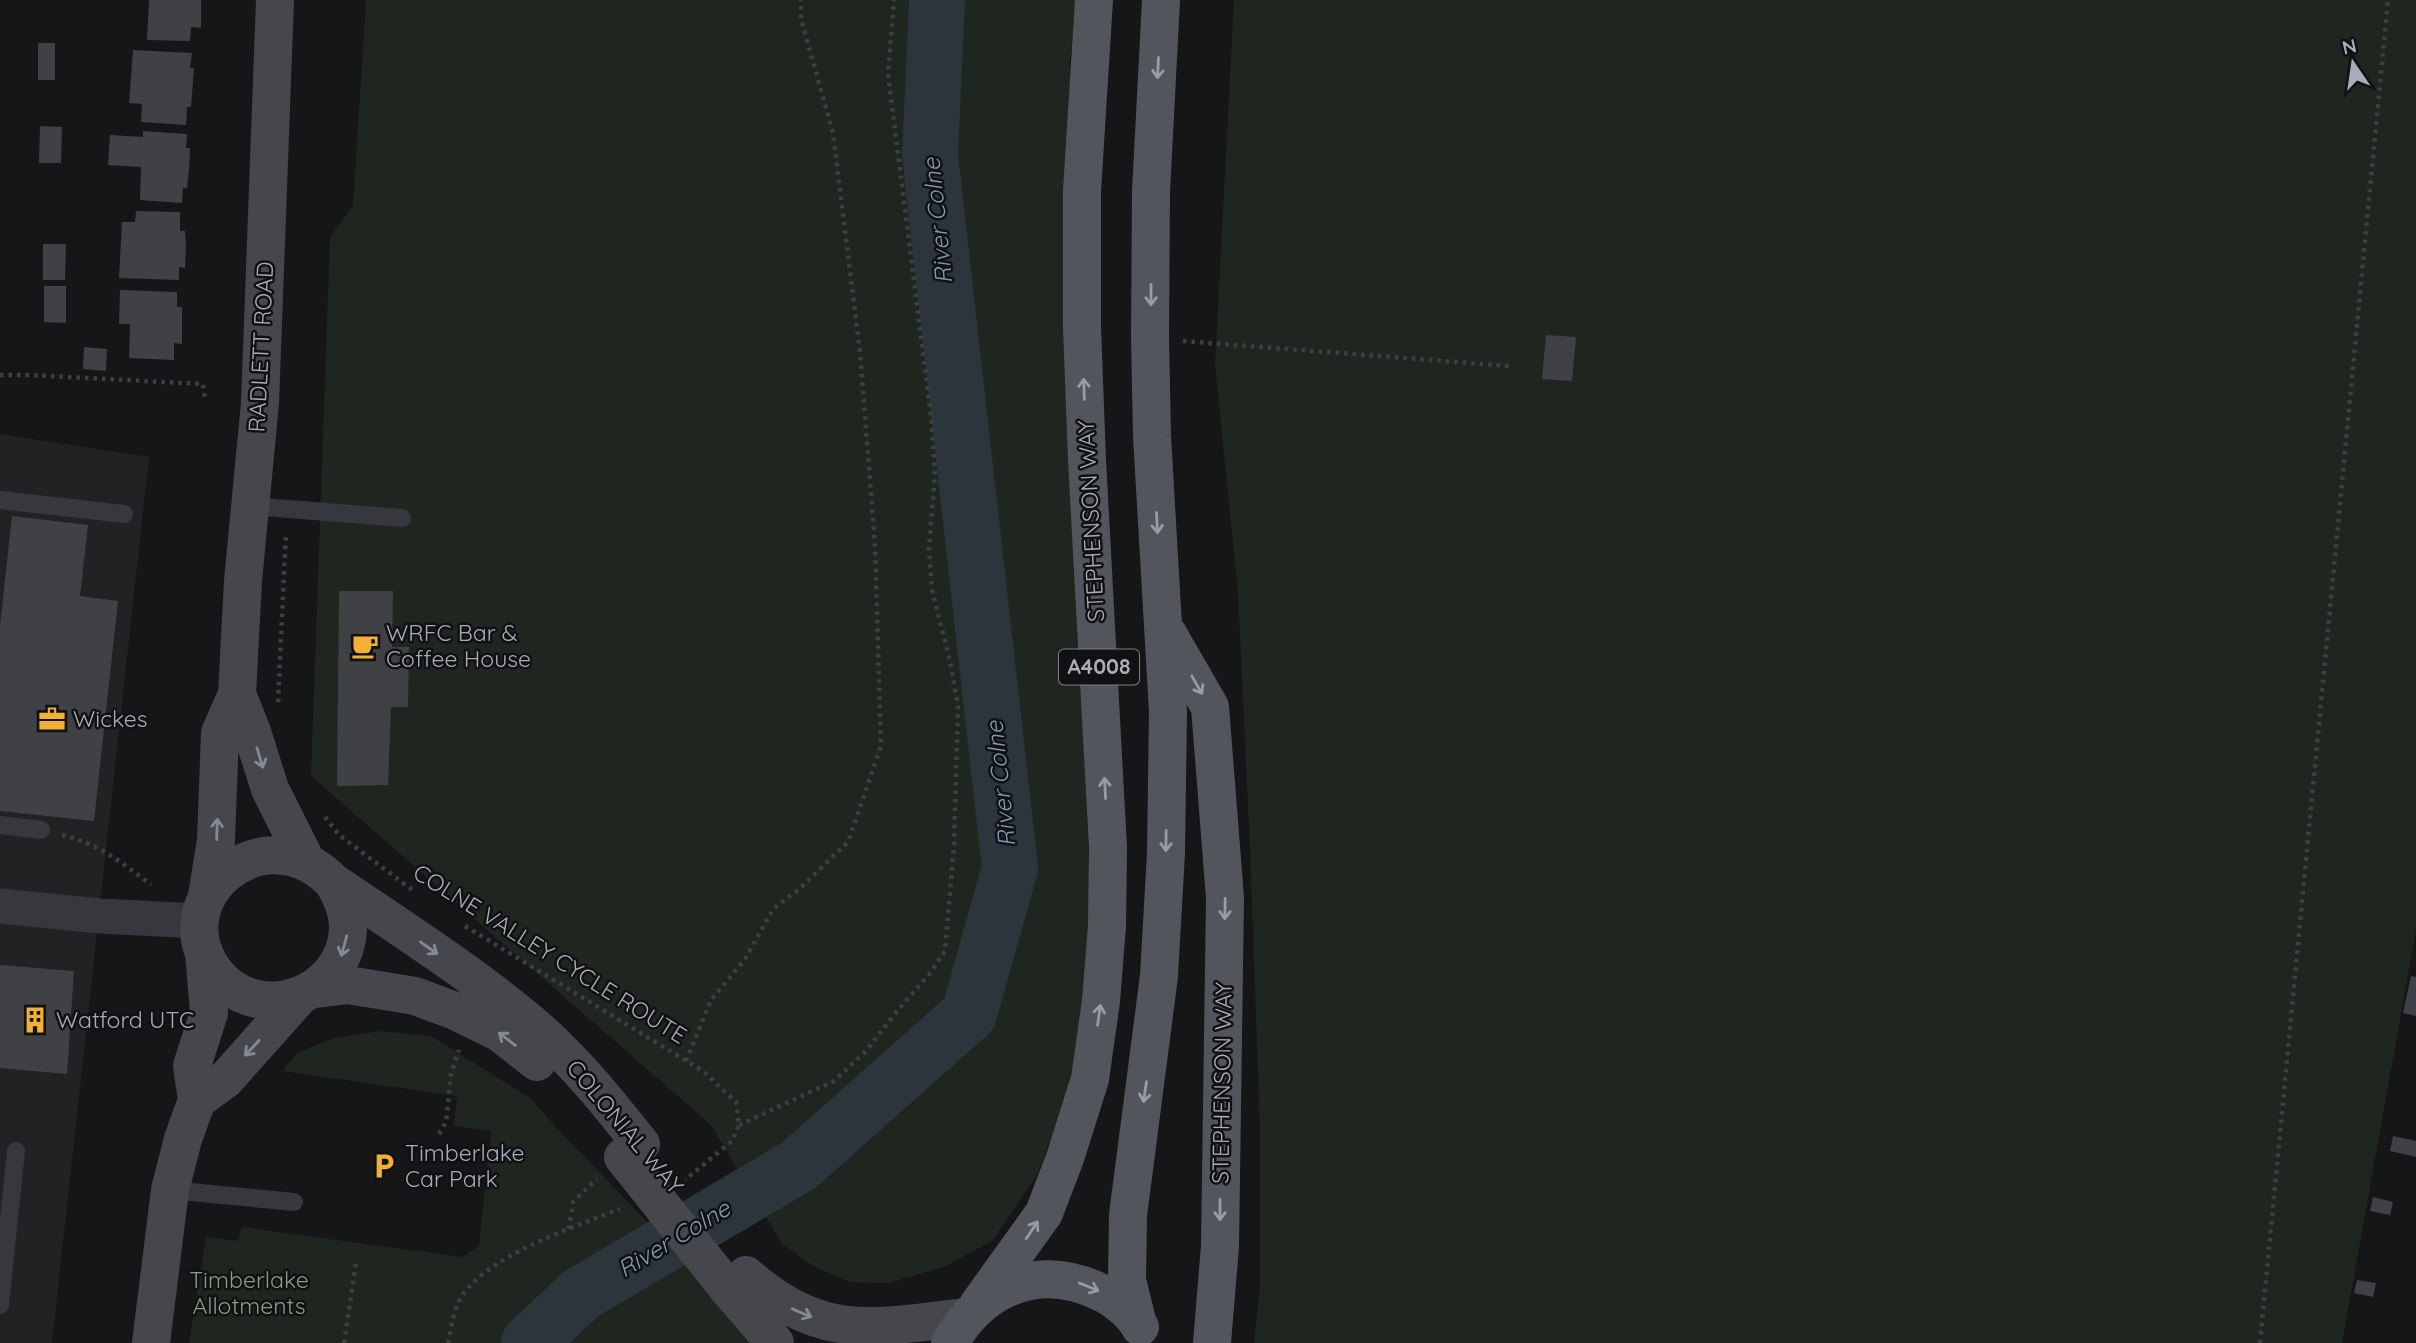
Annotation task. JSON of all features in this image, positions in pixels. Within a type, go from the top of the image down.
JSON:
[{"type":"main road","name":"STEPHENSON WAY","points":[[965,1322],[1044,1213],[1090,1079],[1101,1001],[1107,926],[1108,848],[1082,327],[1083,167],[1094,0]]},
{"type":"main road","name":"STEPHENSON WAY","points":[[1142,1332],[1127,1280],[1128,1215],[1159,976],[1166,853],[1168,712],[1152,436],[1150,338],[1151,192],[1161,0]]},
{"type":"main road","name":"STEPHENSON WAY","points":[[1163,626],[1210,707],[1225,898],[1220,1246],[1212,1343]]},
{"type":"main road","points":[[965,1322],[998,1291],[1020,1282],[1055,1279],[1084,1284],[1110,1296],[1142,1332]]},
{"type":"street","name":"RADLETT ROAD","points":[[151,1343],[170,1190],[183,1139],[197,1100],[192,1066],[209,1013],[204,923],[216,840],[220,733],[237,694],[269,507],[260,403],[275,0]]},
{"type":"street","name":"RADLETT ROAD","points":[[237,694],[270,789],[320,872]]},
{"type":"street","points":[[197,1100],[226,1079],[307,993],[328,978],[344,953],[348,926],[343,900],[320,872],[279,854],[250,858],[225,873],[204,923],[214,971],[231,988],[252,999],[275,1002],[307,993]]},
{"type":"street","name":"COLONIAL WAY","points":[[320,872],[464,972],[541,1032],[600,1092],[622,1158]]},
{"type":"street","points":[[0,906],[204,923]]},
{"type":"street","name":"COLONIAL WAY","points":[[307,993],[348,985],[415,996],[455,1010],[500,1033],[548,1071],[592,1118],[622,1158],[738,1283],[775,1343]]},
{"type":"street","name":"COLONIAL WAY","points":[[738,1283],[822,1321],[842,1326],[965,1322]]},
{"type":"lane","points":[[0,500],[124,514]]},
{"type":"lane","points":[[269,507],[402,518]]},
{"type":"lane","points":[[0,825],[41,831]]},
{"type":"lane","points":[[0,1305],[16,1151]]},
{"type":"lane","points":[[170,1190],[294,1202]]},
{"type":"path","name":"COLNE VALLEY CYCLE ROUTE","points":[[463,925],[685,1061],[710,1000],[745,959],[774,908],[797,891],[848,842],[881,746],[875,545],[860,352],[833,133],[801,19],[801,0]]},
{"type":"path","points":[[739,1125],[834,1081],[866,1051],[945,951],[954,845],[958,706],[932,590],[929,550],[935,473],[932,417],[888,74],[894,0]]},
{"type":"path","points":[[2260,1343],[2388,0]]},
{"type":"path","points":[[1150,338],[1509,366]]},
{"type":"path","points":[[0,375],[203,384],[205,400]]},
{"type":"path","points":[[269,507],[278,713]]},
{"type":"path","name":"COLNE VALLEY CYCLE ROUTE","points":[[324,815],[339,835],[417,893]]},
{"type":"path","points":[[41,831],[92,844],[152,886]]},
{"type":"path","points":[[439,1134],[446,1122],[451,1074],[463,1039]]},
{"type":"path","points":[[569,1229],[573,1202],[622,1158]]},
{"type":"path","points":[[344,1343],[356,1263]]},
{"type":"shaded area","points":[[0,434],[149,457],[52,1343],[0,1343]]},
{"type":"green space","points":[[366,0],[1076,0],[1070,62],[1066,325],[1093,955],[1069,1091],[1037,1175],[992,1241],[944,1267],[888,1283],[849,1282],[813,1266],[782,1244],[711,1125],[311,776],[330,237],[353,206]]},
{"type":"green space","points":[[1234,0],[2416,0],[2416,930],[2342,1343],[1254,1343],[1260,1286],[1260,1128],[1250,849],[1238,593],[1215,365]]},
{"type":"green space","name":"Timberlake Allotments","points":[[381,1031],[431,1036],[530,1098],[764,1343],[189,1343],[206,1237],[238,1241],[242,1227],[462,1257],[479,1246],[491,1131],[454,1126],[457,1096],[282,1071],[298,1052],[335,1038]]},
{"type":"building","points":[[149,0],[201,0],[201,28],[191,27],[190,41],[147,40]]},
{"type":"building","points":[[38,43],[55,43],[55,80],[38,80]]},
{"type":"building","points":[[133,50],[192,53],[190,68],[194,68],[191,107],[187,107],[186,125],[141,122],[142,104],[129,103]]},
{"type":"building","points":[[40,126],[62,127],[61,163],[39,163]]},
{"type":"building","points":[[143,131],[187,134],[186,148],[190,148],[189,169],[182,203],[140,200],[141,167],[108,165],[110,135],[143,137]]},
{"type":"building","points":[[136,211],[180,212],[180,231],[185,231],[186,246],[185,268],[179,267],[179,280],[119,278],[122,222],[135,222]]},
{"type":"building","points":[[43,244],[66,244],[65,280],[43,280]]},
{"type":"building","points":[[44,286],[66,286],[66,323],[44,322]]},
{"type":"building","points":[[120,290],[177,292],[177,307],[182,307],[182,344],[174,343],[174,360],[129,358],[130,324],[119,324]]},
{"type":"building","points":[[1546,335],[1576,337],[1572,381],[1542,379]]},
{"type":"building","points":[[84,347],[107,349],[106,371],[83,369]]},
{"type":"building","name":"Wickes","points":[[12,516],[88,525],[80,596],[118,601],[94,821],[0,811],[0,626]]},
{"type":"building","points":[[339,591],[393,591],[392,647],[409,647],[408,707],[391,707],[388,785],[337,786]]},
{"type":"building","name":"Watford UTC","points":[[0,965],[74,971],[67,1074],[0,1068]]},
{"type":"building","points":[[2411,976],[2416,977],[2416,1016],[2403,1013]]},
{"type":"building","points":[[2393,1136],[2416,1141],[2416,1157],[2390,1151]]},
{"type":"building","points":[[2373,1197],[2393,1202],[2390,1215],[2370,1211]]},
{"type":"building","points":[[2357,1280],[2376,1283],[2373,1297],[2354,1293]]},
{"type":"waterway","name":"River Colne","points":[[529,1343],[581,1294],[799,1165],[969,1014],[1010,868],[930,155],[937,0]]},
{"type":"place","name":"WRFC Bar & Coffee House","points":[[365,646]]},
{"type":"place","name":"Wickes","points":[[52,719]]},
{"type":"place","name":"Watford UTC","points":[[35,1020]]},
{"type":"place","name":"Timberlake Car Park","points":[[384,1166]]}]
